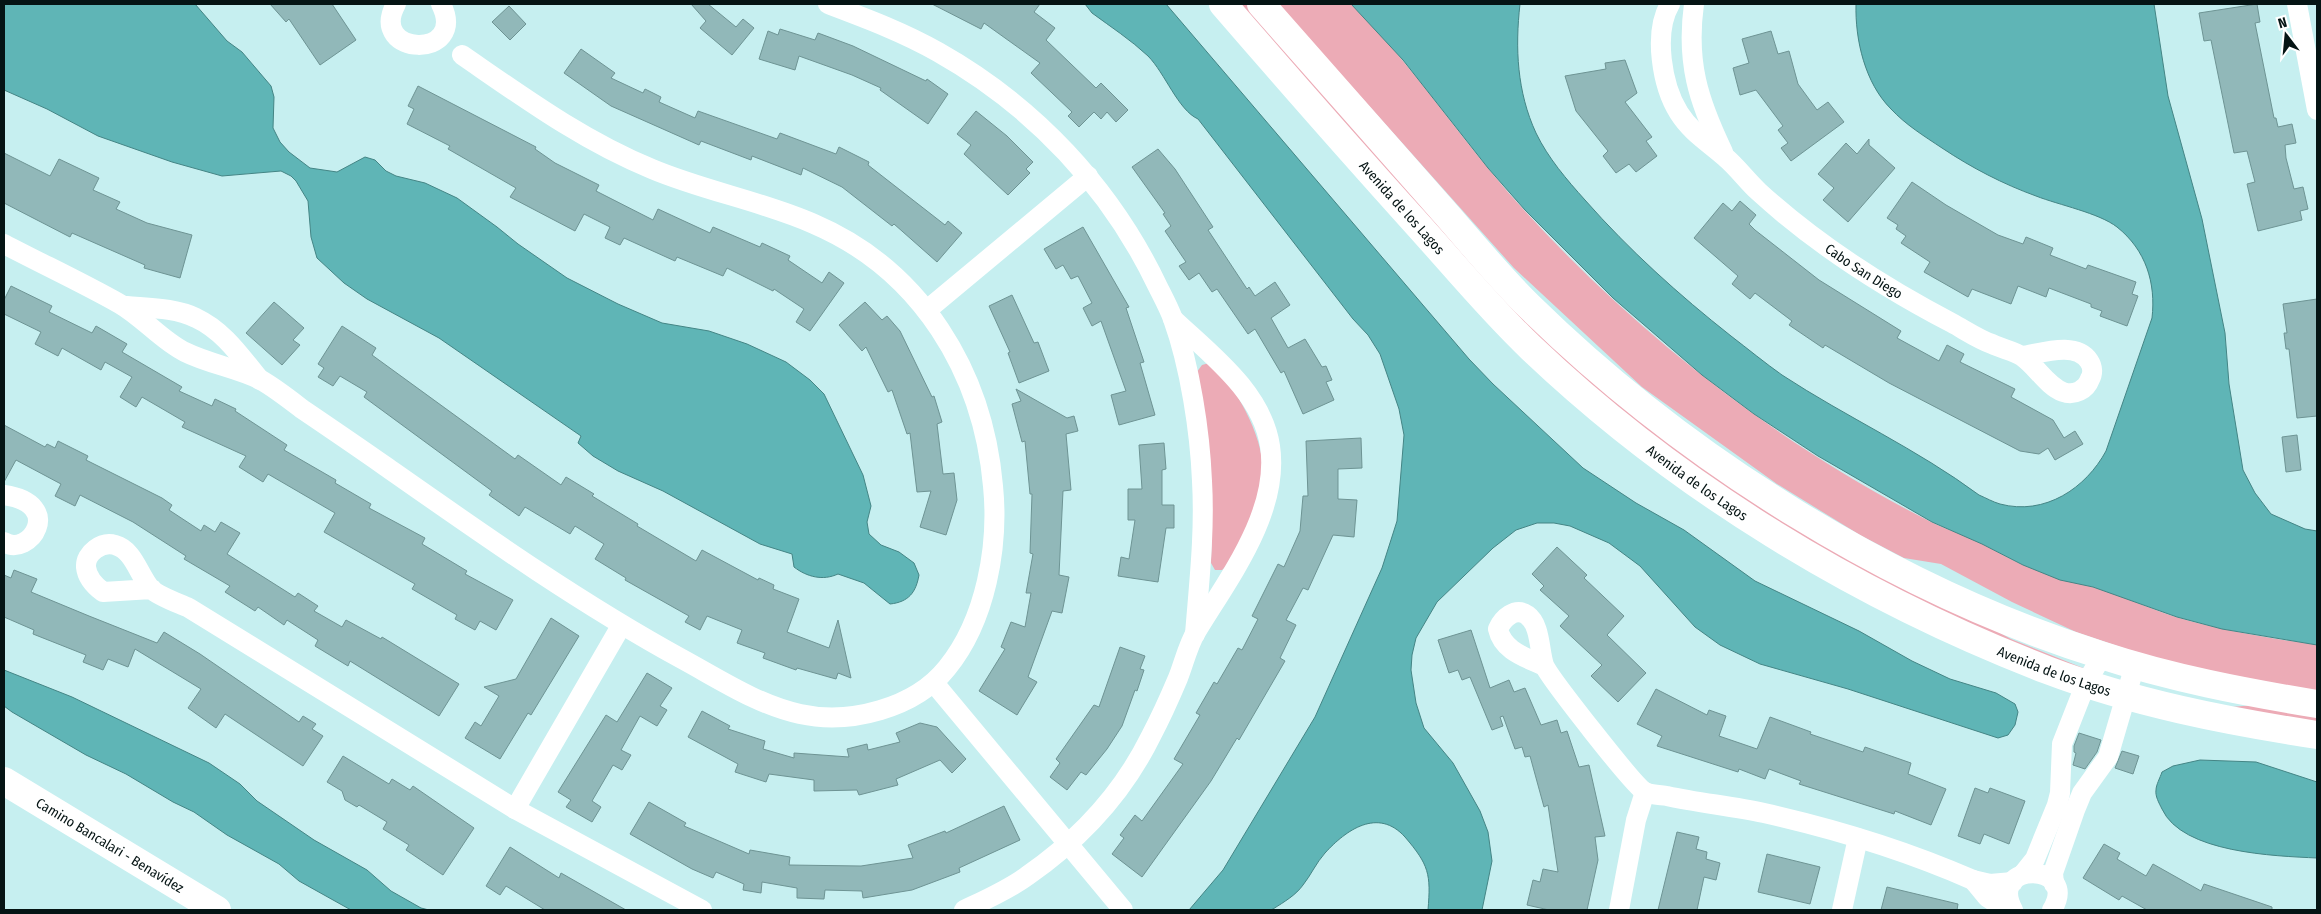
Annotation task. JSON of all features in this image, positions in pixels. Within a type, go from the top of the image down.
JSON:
[{"type":"street","points":[[4,244],[122,305],[147,322],[184,352],[260,380],[500,546],[621,626],[743,692],[779,708],[805,715],[835,718],[877,711],[907,700],[934,683],[956,656],[968,633],[980,602],[989,565],[994,517],[991,468],[983,430],[971,391],[958,360],[928,310],[902,282],[874,259],[817,225],[786,213],[692,184],[628,159],[570,128],[462,55],[421,46],[412,46],[403,42],[392,28],[381,4]]},
{"type":"street","points":[[392,28],[391,19],[396,4]]},
{"type":"street","points":[[828,4],[888,27],[938,52],[978,78],[1044,128],[1088,176],[1117,216],[1147,265],[1173,319],[1192,398],[1202,483],[1201,552],[1195,634]]},
{"type":"street","name":"Avenida de los Lagos","points":[[1223,4],[1479,294],[1524,340],[1592,402],[1667,462],[1728,505],[1832,569],[1929,619],[2048,670],[2127,696],[2233,722],[2317,735]]},
{"type":"street","name":"Avenida de los Lagos","points":[[1261,4],[1528,306],[1653,415],[1770,498],[1862,552],[1952,596],[2061,642],[2135,665],[2257,694],[2317,704]]},
{"type":"street","name":"Cabo San Diego","points":[[1670,4],[1663,27],[1662,46],[1662,62],[1666,86],[1678,112],[1696,135],[1725,156],[1758,191],[1803,228],[1868,275],[1990,344],[2022,356]]},
{"type":"street","name":"Cabo San Diego","points":[[1694,4],[1690,46],[1695,81],[1706,117],[1725,156]]},
{"type":"street","points":[[2297,4],[2317,110]]},
{"type":"street","points":[[421,46],[438,39],[445,10]]},
{"type":"street","points":[[445,10],[449,35],[462,55]]},
{"type":"street","points":[[928,310],[1088,176]]},
{"type":"street","points":[[122,305],[170,311],[195,317],[224,336],[260,380]]},
{"type":"street","points":[[964,910],[1026,877],[1068,844],[1119,789],[1138,762],[1178,678],[1195,634],[1228,582],[1247,547],[1266,500],[1272,471],[1270,445],[1263,422],[1251,398],[1225,368],[1173,319]]},
{"type":"street","points":[[4,495],[21,498],[31,504],[36,513],[38,523],[34,533],[28,540],[18,545],[4,542]]},
{"type":"street","points":[[152,589],[189,608],[516,809],[702,910]]},
{"type":"street","points":[[516,809],[621,626]]},
{"type":"street","points":[[2012,910],[2008,896],[2018,878],[2035,859],[2057,805],[2060,793],[2062,744],[2086,683],[2102,656]]},
{"type":"street","points":[[2056,902],[2053,873],[2082,793],[2108,757],[2135,665]]},
{"type":"street","points":[[1544,666],[1618,763],[1645,792],[1764,813],[1858,838],[1930,861],[1973,880],[1990,884],[2037,872],[2050,879],[2056,902]]},
{"type":"street","points":[[934,683],[1123,910]]},
{"type":"street","name":"Camino Bancalari - Benavídez","points":[[4,781],[217,910]]},
{"type":"street","points":[[1619,910],[1636,820],[1645,792]]},
{"type":"street","points":[[1842,910],[1858,838]]},
{"type":"street","points":[[1973,880],[1987,897],[2007,910]]},
{"type":"shaded area","points":[[1236,4],[1250,4],[1549,335],[1956,608],[2011,639],[2083,668],[2081,674],[2018,650],[1832,558],[1653,439],[1541,342]]},
{"type":"shaded area","points":[[1278,4],[1351,4],[1397,54],[1508,192],[1568,256],[1663,344],[1766,423],[1875,492],[1943,528],[1975,540],[2023,565],[2109,592],[2193,622],[2246,634],[2317,645],[2317,695],[2165,662],[2076,632],[2012,602],[1941,564],[1904,558],[1860,535],[1777,484],[1642,387],[1514,268]]},
{"type":"shaded area","points":[[1209,363],[1230,386],[1249,418],[1261,453],[1263,469],[1260,493],[1252,513],[1231,562],[1222,570],[1215,570],[1211,563],[1212,527],[1196,373],[1202,365]]},
{"type":"shaded area","points":[[2255,705],[2317,715],[2317,729],[2231,707]]},
{"type":"water","points":[[4,4],[195,4],[227,41],[242,52],[271,86],[274,97],[273,128],[280,142],[289,152],[310,168],[337,172],[365,157],[375,160],[386,171],[396,176],[425,183],[457,198],[567,278],[618,304],[662,323],[709,331],[747,344],[786,362],[810,380],[824,394],[863,475],[871,506],[867,522],[869,534],[881,545],[899,552],[914,563],[919,575],[914,591],[902,601],[890,604],[864,583],[838,574],[827,577],[815,577],[804,573],[794,567],[792,554],[760,544],[663,491],[618,471],[593,456],[578,443],[581,436],[439,338],[367,299],[344,283],[317,258],[311,237],[308,201],[291,176],[281,171],[222,176],[172,162],[98,136],[47,109],[4,90]]},
{"type":"water","points":[[1085,4],[1166,4],[1469,359],[1583,468],[1636,503],[1684,530],[1755,581],[1859,631],[1912,661],[1950,679],[1996,693],[2015,704],[2018,712],[2015,725],[2008,735],[1998,738],[1848,689],[1760,664],[1720,645],[1695,627],[1640,566],[1609,543],[1570,526],[1554,523],[1537,523],[1516,530],[1493,548],[1437,602],[1416,638],[1412,655],[1411,670],[1416,703],[1424,728],[1453,763],[1480,811],[1488,832],[1492,861],[1482,910],[1428,910],[1429,887],[1427,871],[1419,855],[1395,828],[1373,823],[1352,830],[1333,844],[1300,889],[1273,909],[1247,912],[1189,910],[1223,870],[1315,717],[1382,568],[1397,521],[1404,435],[1399,409],[1380,354],[1368,335],[1353,319],[1198,119],[1184,108],[1154,63],[1135,44],[1092,13]]},
{"type":"water","points":[[1351,4],[1520,4],[1518,20],[1519,70],[1525,102],[1536,133],[1546,151],[1565,177],[1619,237],[1692,304],[1782,375],[1931,463],[1979,495],[2000,504],[2017,507],[2033,506],[2062,496],[2087,477],[2106,451],[2152,318],[2152,292],[2147,268],[2142,257],[2127,236],[2109,222],[2090,213],[2024,191],[1988,175],[1942,148],[1897,115],[1874,87],[1868,74],[1857,32],[1856,4],[2154,4],[2168,96],[2202,219],[2225,333],[2229,384],[2243,470],[2255,493],[2271,514],[2305,529],[2317,531],[2317,645],[2222,629],[2177,617],[2093,587],[2060,580],[2023,565],[1932,522],[1818,456],[1754,414],[1702,375],[1613,298],[1525,210],[1488,168],[1403,60]]},
{"type":"water","points":[[4,670],[72,697],[209,763],[240,784],[257,801],[314,840],[367,870],[391,891],[421,908],[429,910],[351,910],[299,881],[279,864],[227,835],[194,812],[173,802],[126,774],[86,755],[12,712],[4,706]]},
{"type":"water","points":[[2200,760],[2256,762],[2317,782],[2317,858],[2278,856],[2231,849],[2189,835],[2173,824],[2162,809],[2156,795],[2162,772],[2173,766]]},
{"type":"building","points":[[270,4],[332,4],[356,40],[320,65],[289,19],[286,22]]},
{"type":"building","points":[[691,4],[708,4],[736,27],[743,19],[754,28],[732,55],[700,28],[706,21]]},
{"type":"building","points":[[932,4],[1040,4],[1034,12],[1055,28],[1046,40],[1096,88],[1101,83],[1128,110],[1116,122],[1107,112],[1101,119],[1094,112],[1079,127],[1068,116],[1072,112],[1031,73],[1040,63],[984,23],[981,29]]},
{"type":"building","points":[[2257,4],[2260,22],[2255,23],[2274,118],[2276,118],[2278,127],[2292,124],[2296,143],[2285,145],[2286,158],[2294,189],[2303,187],[2308,209],[2300,211],[2302,220],[2258,231],[2247,184],[2255,182],[2247,151],[2234,153],[2211,40],[2204,41],[2199,13]]},
{"type":"building","points":[[509,6],[526,24],[510,40],[492,22]]},
{"type":"building","points":[[780,29],[815,40],[818,33],[853,46],[926,81],[927,79],[948,94],[928,124],[880,90],[881,88],[852,75],[799,56],[795,70],[759,59],[768,31],[778,35]]},
{"type":"building","points":[[1771,31],[1778,54],[1789,51],[1798,84],[1817,110],[1828,102],[1844,122],[1791,161],[1781,148],[1788,143],[1778,130],[1783,126],[1756,90],[1740,95],[1733,68],[1749,63],[1742,39]]},
{"type":"building","points":[[581,49],[615,73],[611,78],[643,93],[645,89],[661,97],[659,102],[695,118],[698,111],[777,139],[780,133],[836,154],[839,147],[869,162],[868,165],[945,225],[948,221],[962,233],[937,262],[894,224],[892,226],[842,187],[803,168],[801,175],[752,156],[751,160],[701,141],[699,145],[611,106],[564,73]]},
{"type":"building","points":[[1625,60],[1637,93],[1625,102],[1652,137],[1646,141],[1657,156],[1636,172],[1629,164],[1616,173],[1603,156],[1608,151],[1576,111],[1565,76],[1606,69],[1605,63]]},
{"type":"building","points":[[418,86],[536,147],[535,149],[555,163],[599,185],[596,191],[653,220],[658,209],[710,233],[713,227],[760,247],[762,243],[790,256],[788,260],[822,283],[829,272],[844,283],[810,331],[796,322],[804,309],[774,289],[773,291],[727,268],[723,276],[677,257],[675,261],[624,238],[620,245],[605,238],[610,227],[584,214],[575,231],[510,197],[516,188],[448,149],[450,146],[407,124],[414,109],[408,106]]},
{"type":"building","points":[[976,111],[1007,136],[1033,162],[1026,169],[1030,173],[1008,195],[964,154],[971,145],[957,134]]},
{"type":"building","points":[[1869,139],[1869,145],[1895,168],[1848,222],[1823,200],[1834,188],[1818,174],[1846,143],[1857,154]]},
{"type":"building","points":[[1158,149],[1175,169],[1213,227],[1208,230],[1247,289],[1249,287],[1255,296],[1275,282],[1290,305],[1271,318],[1288,348],[1305,339],[1322,367],[1326,366],[1332,380],[1326,382],[1334,400],[1303,414],[1284,371],[1281,373],[1255,329],[1248,334],[1217,289],[1212,292],[1199,273],[1189,280],[1179,266],[1186,262],[1165,231],[1171,226],[1163,214],[1165,213],[1132,167]]},
{"type":"building","points":[[4,153],[50,176],[59,159],[99,178],[93,190],[120,202],[116,209],[147,223],[192,235],[180,278],[144,268],[145,265],[72,233],[70,237],[4,203]]},
{"type":"building","points":[[1912,182],[1946,205],[1998,235],[2023,244],[2026,237],[2053,248],[2050,255],[2086,269],[2088,265],[2136,282],[2132,294],[2138,296],[2127,326],[2100,316],[2102,311],[2091,307],[2091,304],[2049,288],[2046,297],[2018,286],[2011,304],[1972,289],[1968,297],[1924,272],[1930,262],[1901,243],[1906,236],[1896,229],[1898,225],[1887,218]]},
{"type":"building","points":[[1740,201],[1756,215],[1749,224],[1755,230],[1819,280],[1901,331],[1897,338],[1939,361],[1947,345],[1964,354],[1960,362],[2015,389],[2011,397],[2053,420],[2064,438],[2075,431],[2083,444],[2055,460],[2048,448],[2039,454],[2020,451],[1889,383],[1825,345],[1823,348],[1789,325],[1792,321],[1755,293],[1750,299],[1732,284],[1738,276],[1694,238],[1723,203],[1732,211]]},
{"type":"building","points":[[1083,227],[1129,307],[1126,308],[1144,362],[1140,363],[1155,415],[1119,425],[1111,395],[1126,391],[1101,321],[1092,326],[1083,308],[1092,303],[1078,276],[1071,279],[1063,265],[1056,269],[1044,249]]},
{"type":"building","points":[[11,286],[52,306],[49,312],[92,333],[96,326],[127,344],[122,352],[182,387],[179,391],[212,406],[215,399],[236,409],[235,411],[287,445],[284,450],[336,480],[335,483],[371,504],[369,508],[425,538],[422,544],[467,571],[465,574],[513,600],[496,630],[480,621],[475,630],[455,619],[457,615],[412,589],[415,584],[324,532],[335,513],[268,474],[263,482],[239,467],[246,456],[182,427],[185,422],[142,397],[136,407],[120,397],[132,377],[105,362],[101,370],[62,348],[58,356],[35,344],[41,332],[4,314],[4,300]]},
{"type":"building","points":[[1012,295],[1034,343],[1038,342],[1049,371],[1019,383],[1008,353],[1010,352],[989,306]]},
{"type":"building","points":[[2317,299],[2317,416],[2297,418],[2289,349],[2286,349],[2284,333],[2287,333],[2283,304]]},
{"type":"building","points":[[274,302],[304,328],[293,340],[300,345],[282,365],[246,333]]},
{"type":"building","points":[[865,302],[882,320],[887,316],[900,331],[932,397],[934,396],[942,422],[937,424],[943,474],[954,473],[957,500],[946,535],[920,527],[931,491],[917,492],[910,433],[907,434],[892,390],[888,392],[866,347],[862,351],[839,325]]},
{"type":"building","points":[[342,326],[376,348],[372,355],[515,459],[518,455],[561,485],[566,477],[594,494],[592,496],[638,524],[637,526],[696,561],[702,550],[758,580],[759,578],[774,585],[773,589],[799,599],[787,632],[829,648],[838,620],[851,678],[838,673],[836,679],[797,668],[796,670],[763,658],[765,653],[737,643],[742,630],[707,616],[700,630],[685,622],[689,616],[625,580],[626,578],[595,559],[604,544],[575,526],[570,534],[525,507],[519,516],[489,495],[492,491],[364,397],[367,392],[340,376],[333,386],[318,377],[324,368],[318,364]]},
{"type":"building","points":[[1016,389],[1067,418],[1074,416],[1078,431],[1066,434],[1071,490],[1063,491],[1059,575],[1069,577],[1062,613],[1052,611],[1028,677],[1037,682],[1017,715],[979,691],[1005,649],[1001,647],[1011,622],[1025,627],[1031,593],[1026,593],[1033,554],[1030,553],[1032,494],[1030,494],[1025,441],[1022,442],[1012,404],[1021,401]]},
{"type":"building","points":[[4,425],[45,447],[47,444],[55,448],[58,441],[88,456],[86,460],[162,498],[172,505],[169,510],[201,531],[204,525],[215,532],[221,522],[240,533],[227,554],[295,597],[298,593],[318,606],[314,611],[342,627],[346,620],[381,639],[382,637],[459,684],[439,716],[350,661],[348,666],[315,646],[318,640],[287,620],[284,625],[258,607],[255,611],[225,592],[230,586],[184,559],[186,556],[133,522],[80,495],[75,506],[55,496],[61,484],[16,460],[4,482]]},
{"type":"building","points":[[2297,435],[2301,470],[2286,472],[2282,437]]},
{"type":"building","points":[[1361,438],[1362,468],[1338,469],[1338,499],[1357,500],[1354,537],[1333,535],[1308,590],[1303,588],[1286,620],[1296,625],[1280,658],[1285,661],[1239,740],[1237,738],[1211,781],[1142,877],[1112,854],[1124,838],[1120,835],[1135,815],[1142,821],[1183,764],[1174,759],[1200,715],[1196,713],[1214,682],[1217,684],[1238,648],[1242,650],[1258,619],[1252,616],[1278,564],[1284,567],[1300,531],[1303,496],[1308,496],[1306,441]]},
{"type":"building","points":[[1164,443],[1166,469],[1162,470],[1162,505],[1174,505],[1174,528],[1166,528],[1158,582],[1118,576],[1121,557],[1129,559],[1135,520],[1128,520],[1128,489],[1142,489],[1139,445]]},
{"type":"building","points":[[1557,547],[1587,575],[1584,578],[1624,616],[1607,635],[1646,673],[1618,702],[1591,676],[1602,665],[1560,626],[1569,616],[1540,590],[1544,586],[1532,574]]},
{"type":"building","points":[[14,570],[37,579],[31,592],[89,616],[157,643],[164,632],[200,654],[299,722],[303,716],[316,724],[312,729],[323,736],[303,766],[225,714],[216,728],[188,708],[201,689],[135,649],[128,667],[108,659],[103,670],[83,662],[86,655],[33,634],[34,630],[4,617],[4,575],[11,578]]},
{"type":"building","points":[[551,618],[579,636],[531,715],[528,713],[500,759],[465,738],[475,722],[481,726],[499,696],[484,687],[516,679]]},
{"type":"building","points":[[1471,630],[1490,688],[1509,680],[1514,692],[1525,688],[1541,725],[1557,720],[1561,733],[1567,731],[1579,767],[1589,765],[1605,836],[1595,837],[1598,860],[1587,910],[1549,910],[1527,905],[1533,880],[1540,882],[1543,869],[1558,872],[1548,805],[1544,807],[1530,756],[1525,757],[1522,747],[1515,749],[1503,716],[1500,717],[1503,726],[1492,730],[1470,677],[1462,680],[1458,670],[1449,673],[1438,640]]},
{"type":"building","points":[[1120,647],[1145,656],[1140,669],[1144,670],[1137,691],[1135,690],[1122,726],[1107,749],[1086,775],[1081,772],[1067,790],[1050,777],[1060,763],[1056,759],[1094,705],[1099,707]]},
{"type":"building","points":[[647,673],[672,688],[660,706],[667,710],[657,726],[640,716],[621,750],[631,755],[622,770],[613,765],[592,801],[601,807],[592,822],[566,807],[571,800],[558,792],[606,715],[617,722]]},
{"type":"building","points":[[1656,689],[1707,715],[1709,710],[1726,716],[1719,736],[1757,749],[1770,717],[1811,732],[1810,734],[1863,752],[1865,747],[1911,763],[1908,774],[1946,789],[1931,825],[1895,811],[1894,814],[1799,784],[1801,781],[1769,769],[1765,779],[1739,769],[1738,772],[1657,746],[1662,736],[1637,724]]},
{"type":"building","points":[[702,711],[730,726],[728,729],[765,741],[763,749],[794,758],[794,753],[849,757],[847,749],[867,744],[868,750],[900,742],[896,733],[920,723],[937,727],[966,759],[952,773],[940,760],[896,779],[898,785],[859,795],[857,790],[814,791],[814,780],[769,774],[766,782],[735,772],[738,764],[688,737]]},
{"type":"building","points":[[2079,733],[2101,740],[2097,752],[2085,769],[2073,765],[2076,753],[2074,752],[2074,746]]},
{"type":"building","points":[[2122,751],[2139,756],[2133,774],[2115,768]]},
{"type":"building","points":[[343,756],[389,784],[392,779],[410,790],[413,786],[474,828],[443,875],[406,850],[409,845],[383,829],[387,822],[359,805],[357,807],[345,800],[342,791],[327,782]]},
{"type":"building","points":[[1975,788],[1988,793],[1990,788],[2025,801],[2009,844],[1984,834],[1980,844],[1958,836]]},
{"type":"building","points":[[649,802],[686,823],[684,826],[749,854],[750,850],[790,857],[789,865],[861,866],[913,858],[908,845],[945,831],[946,833],[1004,806],[1020,840],[959,868],[960,872],[912,890],[863,898],[862,891],[825,890],[824,899],[797,898],[797,888],[762,882],[761,893],[743,890],[744,884],[716,872],[713,878],[692,869],[630,834]]},
{"type":"building","points":[[1677,832],[1699,837],[1696,849],[1707,852],[1706,859],[1720,863],[1716,880],[1704,877],[1697,910],[1658,910]]},
{"type":"building","points":[[2104,844],[2120,853],[2117,859],[2146,876],[2153,864],[2201,891],[2204,884],[2272,907],[2272,910],[2147,910],[2122,896],[2119,900],[2083,878]]},
{"type":"building","points":[[510,847],[559,878],[561,873],[626,910],[545,910],[506,886],[500,895],[486,886]]},
{"type":"building","points":[[1767,854],[1820,867],[1810,904],[1758,892]]},
{"type":"building","points":[[1887,887],[1958,904],[1957,910],[1881,910]]}]
